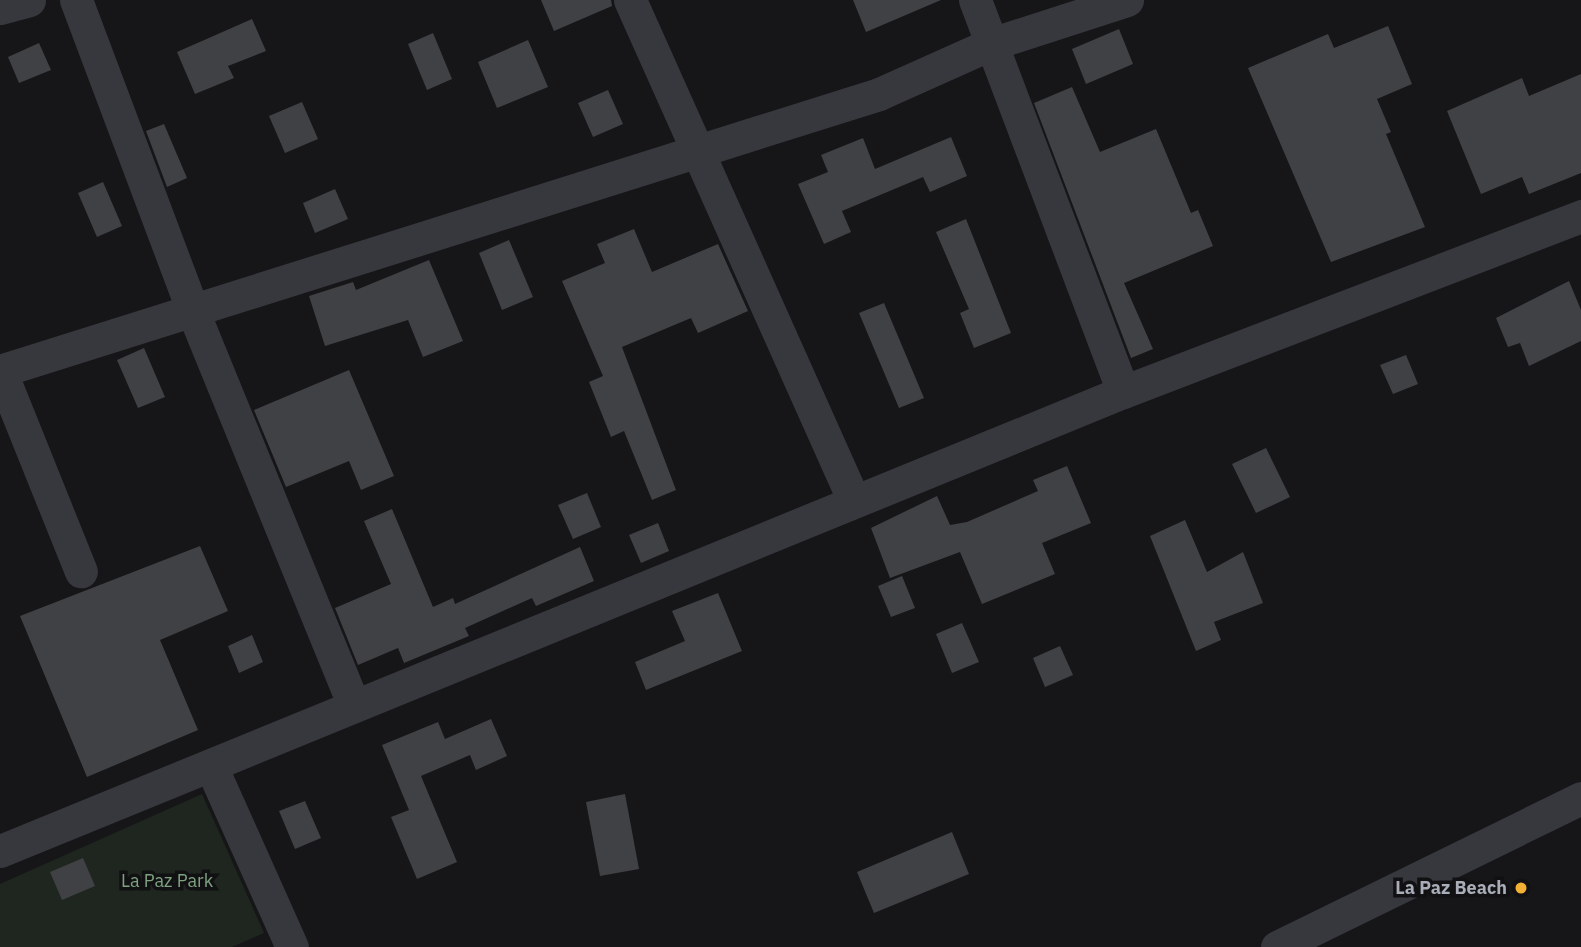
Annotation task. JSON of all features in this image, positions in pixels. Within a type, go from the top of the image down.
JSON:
[{"type":"street","points":[[0,8],[29,0]]},
{"type":"street","points":[[76,0],[192,309],[353,704]]},
{"type":"street","points":[[630,0],[854,501]]},
{"type":"street","points":[[975,0],[1123,392]]},
{"type":"street","points":[[81,571],[0,371],[879,94],[991,44],[1127,0]]},
{"type":"street","points":[[0,851],[211,766],[353,704],[1123,392],[1581,216]]},
{"type":"street","points":[[211,766],[292,947]]},
{"type":"street","points":[[1277,947],[1581,798]]},
{"type":"green space","name":"La Paz Park","points":[[202,794],[264,933],[232,947],[0,947],[0,884]]},
{"type":"building","points":[[541,0],[611,0],[612,6],[554,31]]},
{"type":"building","points":[[853,0],[941,0],[866,32]]},
{"type":"building","points":[[252,19],[266,51],[228,66],[234,78],[195,94],[177,52]]},
{"type":"building","points":[[1388,26],[1412,84],[1377,99],[1391,132],[1386,134],[1425,227],[1331,262],[1248,68],[1328,34],[1334,48]]},
{"type":"building","points":[[1119,29],[1133,64],[1086,84],[1072,49]]},
{"type":"building","points":[[433,33],[452,79],[427,90],[408,44]]},
{"type":"building","points":[[528,40],[548,87],[497,108],[478,62]]},
{"type":"building","points":[[39,43],[51,70],[19,83],[8,57]]},
{"type":"building","points":[[1581,74],[1581,173],[1529,194],[1522,177],[1481,194],[1447,111],[1522,78],[1529,96]]},
{"type":"building","points":[[1072,87],[1100,152],[1156,129],[1191,213],[1198,210],[1213,246],[1124,283],[1153,349],[1131,358],[1034,103]]},
{"type":"building","points":[[608,90],[623,124],[593,137],[578,103]]},
{"type":"building","points":[[302,102],[318,139],[285,153],[269,116]]},
{"type":"building","points":[[164,124],[187,178],[167,187],[146,131]]},
{"type":"building","points":[[951,137],[967,176],[930,192],[923,177],[842,211],[851,232],[824,244],[798,184],[828,172],[821,155],[863,138],[875,169]]},
{"type":"building","points":[[103,182],[122,226],[97,237],[78,193]]},
{"type":"building","points":[[335,189],[348,219],[315,233],[303,203]]},
{"type":"building","points":[[966,219],[1011,333],[974,348],[960,313],[969,309],[936,232]]},
{"type":"building","points":[[634,229],[652,272],[718,244],[748,311],[698,333],[691,318],[622,347],[676,490],[652,500],[624,431],[611,437],[589,382],[603,376],[562,281],[605,263],[597,244]]},
{"type":"building","points":[[509,240],[533,297],[502,310],[479,253]]},
{"type":"building","points":[[429,260],[463,341],[423,357],[408,320],[325,346],[309,296],[353,282],[356,290]]},
{"type":"building","points":[[1569,281],[1581,310],[1581,341],[1529,366],[1520,343],[1508,347],[1496,318]]},
{"type":"building","points":[[884,303],[924,398],[899,408],[859,313]]},
{"type":"building","points":[[144,348],[165,397],[138,408],[117,360]]},
{"type":"building","points":[[1406,355],[1418,384],[1393,394],[1380,365]]},
{"type":"building","points":[[349,370],[394,476],[361,490],[349,461],[286,487],[254,410]]},
{"type":"building","points":[[1266,448],[1290,497],[1256,513],[1232,464]]},
{"type":"building","points":[[1067,466],[1091,523],[1042,543],[1055,574],[982,604],[960,552],[890,578],[871,528],[937,496],[950,525],[967,522],[1038,491],[1033,480]]},
{"type":"building","points":[[587,493],[601,527],[573,539],[558,505]]},
{"type":"building","points":[[392,509],[433,607],[453,598],[455,604],[580,547],[594,581],[536,606],[532,598],[465,628],[469,636],[404,663],[398,648],[358,665],[335,608],[391,584],[364,521]]},
{"type":"building","points":[[1185,520],[1207,572],[1243,552],[1263,603],[1214,622],[1221,640],[1196,651],[1150,536]]},
{"type":"building","points":[[658,523],[669,551],[641,563],[629,535]]},
{"type":"building","points":[[200,546],[228,611],[160,640],[198,730],[87,777],[20,616]]},
{"type":"building","points":[[902,576],[915,608],[891,617],[878,586]]},
{"type":"building","points":[[718,593],[742,651],[646,690],[635,662],[685,641],[672,611]]},
{"type":"building","points":[[962,623],[979,662],[952,673],[936,634]]},
{"type":"building","points":[[252,635],[263,662],[239,673],[228,646]]},
{"type":"building","points":[[1060,646],[1073,675],[1045,687],[1033,658]]},
{"type":"building","points":[[491,719],[507,756],[476,770],[470,755],[421,776],[457,862],[417,879],[391,817],[409,810],[382,745],[438,722],[445,739]]},
{"type":"building","points":[[625,794],[639,869],[600,876],[586,802]]},
{"type":"building","points":[[305,801],[321,838],[295,849],[279,811]]},
{"type":"building","points":[[952,832],[969,874],[874,913],[857,872]]},
{"type":"building","points":[[83,858],[95,886],[62,900],[50,872]]},
{"type":"place","name":"La Paz Beach","points":[[1521,888]]}]
